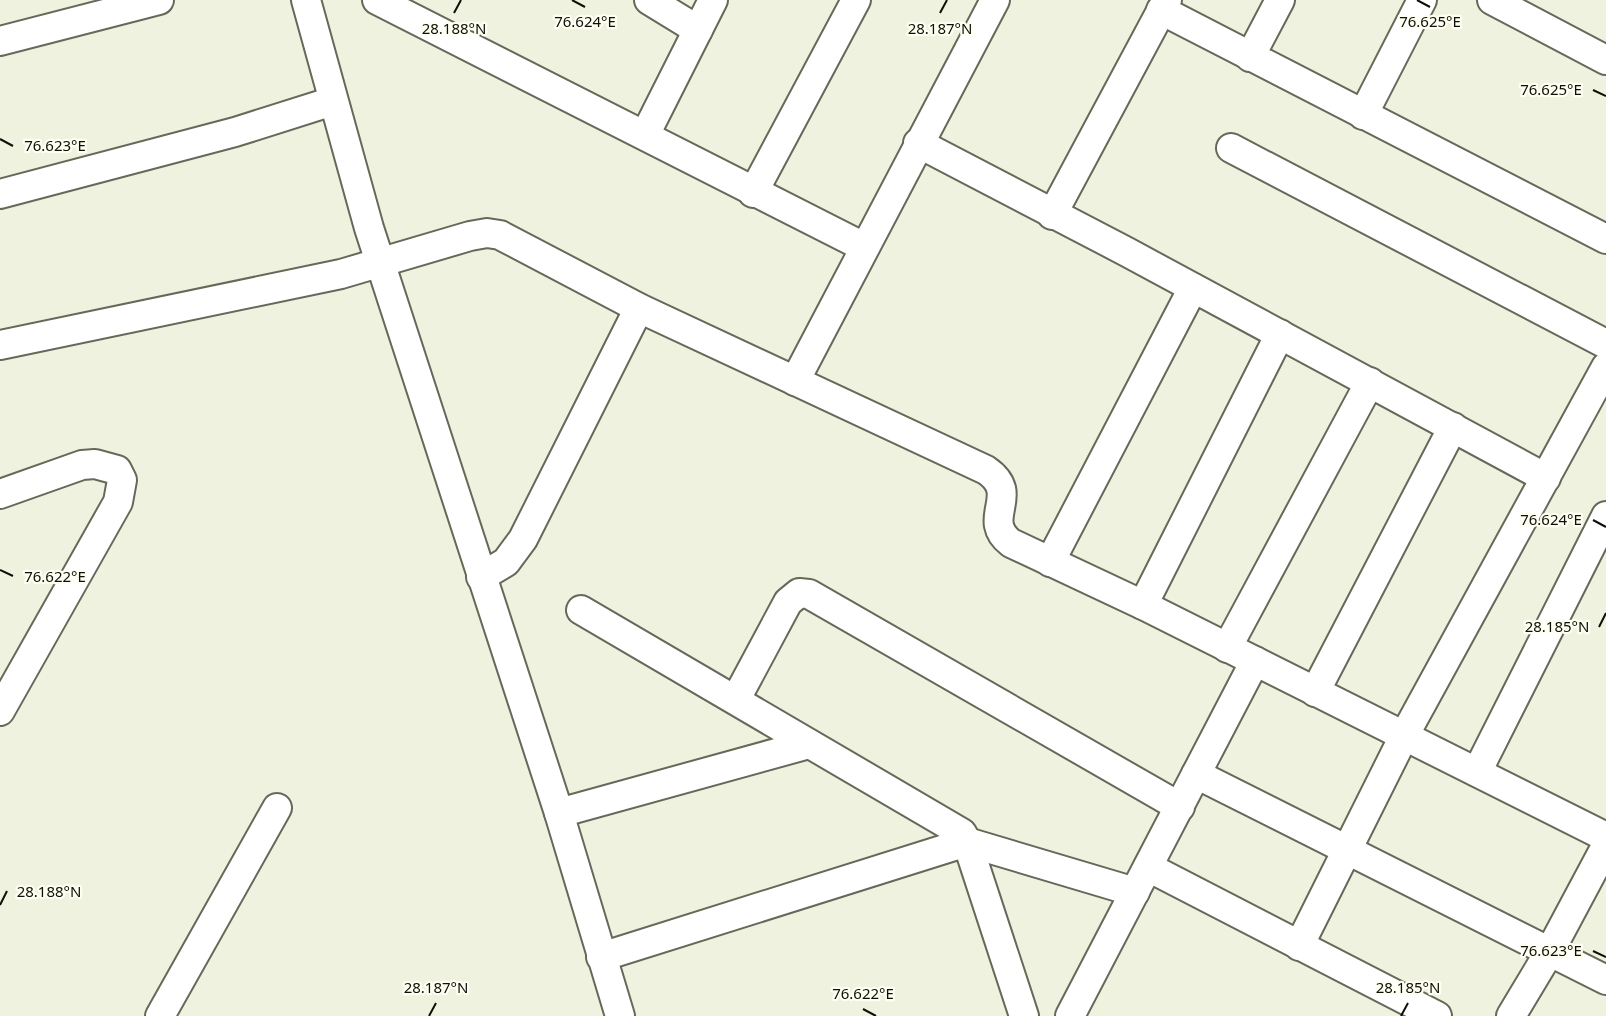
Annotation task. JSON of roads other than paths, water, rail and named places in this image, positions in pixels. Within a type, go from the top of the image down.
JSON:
[{"type":"street","points":[[0,41],[159,0]]},
{"type":"street","points":[[306,0],[381,263],[481,578],[559,813],[620,1016]]},
{"type":"street","points":[[377,0],[645,135],[753,193],[864,247]]},
{"type":"street","points":[[649,0],[698,30]]},
{"type":"street","points":[[645,135],[713,0]]},
{"type":"street","points":[[753,193],[856,0]]},
{"type":"street","points":[[795,381],[995,0]]},
{"type":"street","points":[[1250,57],[1280,0]]},
{"type":"street","points":[[1363,115],[1422,0]]},
{"type":"street","points":[[1492,0],[1531,8],[1606,60]]},
{"type":"street","points":[[1052,214],[1164,5],[1250,57],[1606,239]]},
{"type":"street","points":[[0,194],[235,132],[333,101]]},
{"type":"street","points":[[918,143],[1194,288],[1546,478]]},
{"type":"street","points":[[1231,148],[1606,344]]},
{"type":"street","points":[[0,345],[329,277],[470,236],[487,233],[500,235],[639,308],[994,475],[1001,482],[1002,491],[998,523],[1000,535],[1011,543],[1143,605],[1606,837]]},
{"type":"street","points":[[1050,562],[1194,288]]},
{"type":"street","points":[[481,578],[506,562],[523,539],[639,308]]},
{"type":"street","points":[[1143,605],[1280,334]]},
{"type":"street","points":[[1299,946],[1404,736],[1606,367]]},
{"type":"street","points":[[1227,648],[1370,382]]},
{"type":"street","points":[[1315,692],[1453,427]]},
{"type":"street","points":[[0,494],[82,465],[94,464],[117,470],[122,480],[118,502],[0,711]]},
{"type":"street","points":[[1477,772],[1606,516]]},
{"type":"street","points":[[736,699],[788,602],[800,593],[809,594],[1180,807]]},
{"type":"street","points":[[581,610],[962,833],[967,842],[1024,1016]]},
{"type":"street","points":[[1070,1016],[1255,661]]},
{"type":"street","points":[[559,813],[809,744]]},
{"type":"street","points":[[1196,774],[1606,980]]},
{"type":"street","points":[[160,1016],[277,808]]},
{"type":"street","points":[[601,957],[967,842],[1135,892]]},
{"type":"street","points":[[1511,1016],[1550,951],[1606,846]]},
{"type":"street","points":[[1148,867],[1437,1016]]}]
